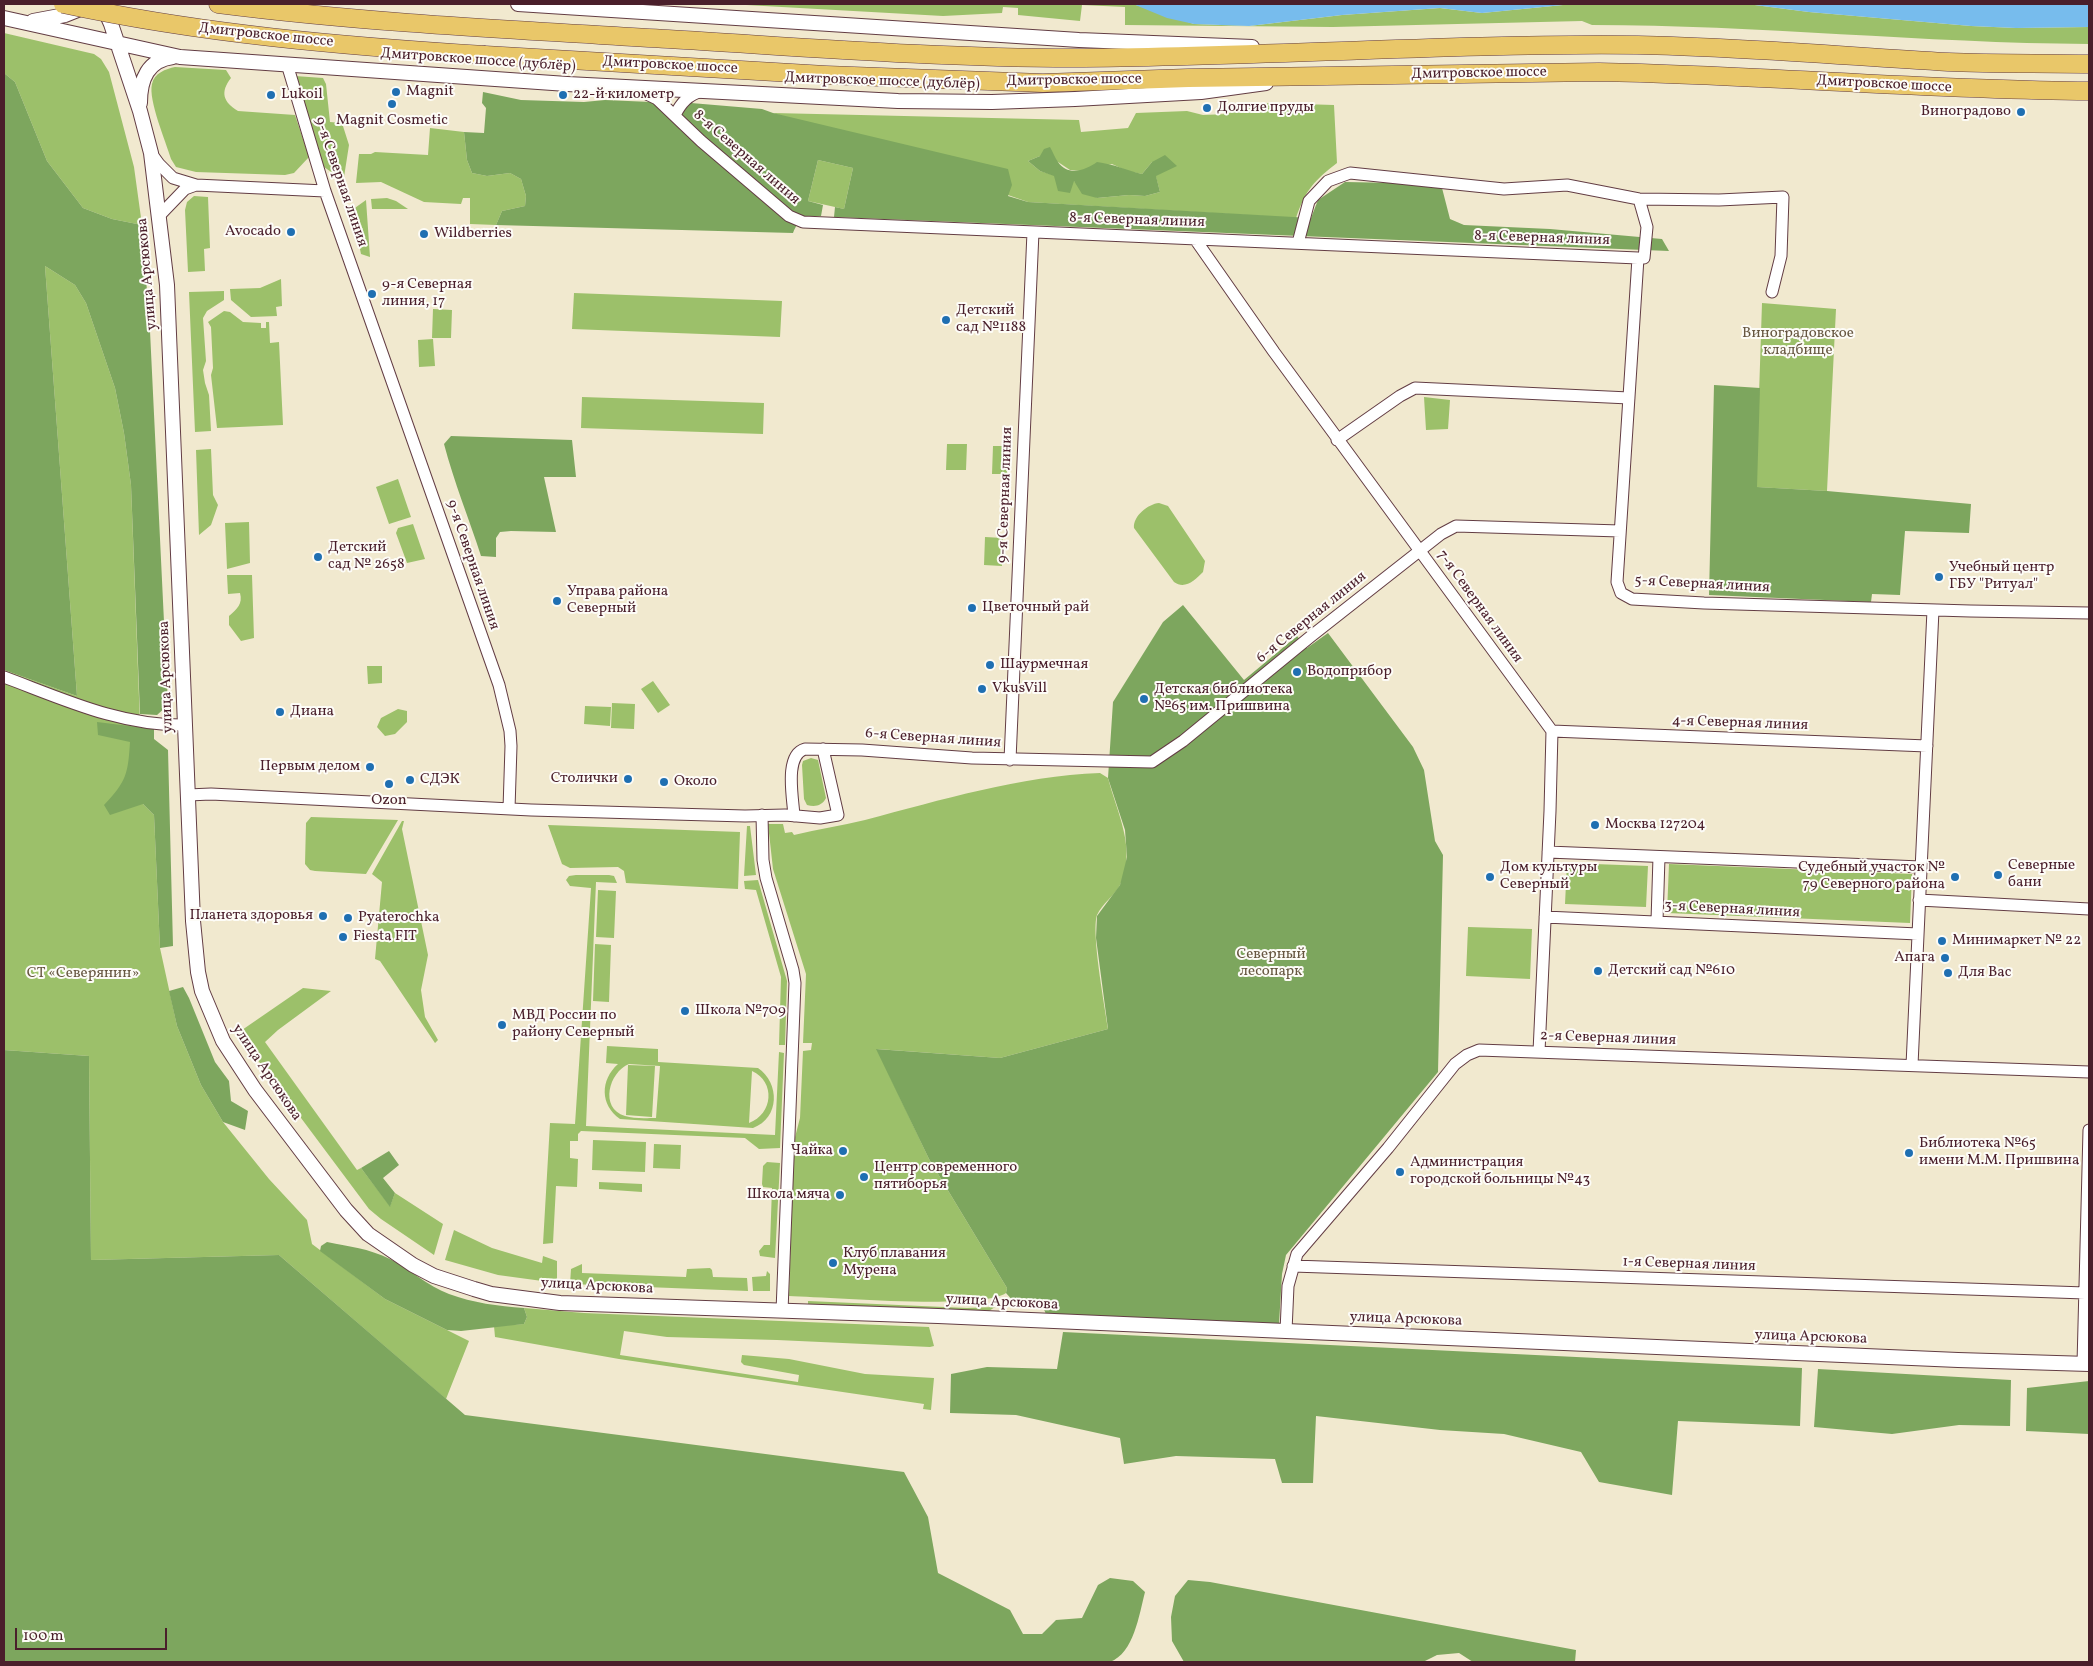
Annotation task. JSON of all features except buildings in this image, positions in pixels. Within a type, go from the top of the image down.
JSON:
[{"type":"highway","name":"Дмитровское шоссе","points":[[63,4],[181,27],[249,36],[485,55],[826,76],[1043,83],[1188,78],[1608,72],[1952,88],[2089,91]]},
{"type":"highway","name":"Дмитровское шоссе","points":[[218,4],[342,17],[486,28],[819,48],[1034,58],[1640,45],[1766,50],[1953,62],[2089,64]]},
{"type":"street","points":[[20,22],[64,15],[78,11],[89,4]]},
{"type":"street","name":"улица Арсюкова","points":[[102,4],[118,44],[152,153],[160,215],[168,309],[188,795],[195,948],[198,972],[208,1007],[223,1042],[255,1090],[346,1210],[368,1234],[413,1265],[434,1276],[491,1294],[560,1303],[2086,1364]]},
{"type":"street","points":[[111,24],[114,4]]},
{"type":"street","points":[[518,4],[560,5],[1079,40],[1312,51]]},
{"type":"street","name":"Дмитровское шоссе (дублёр)","points":[[4,18],[180,57],[631,87],[898,101],[992,102],[1201,92],[1313,77]]},
{"type":"street","points":[[140,111],[140,91],[147,71],[157,62],[180,57]]},
{"type":"street","name":"9-я Северная линия","points":[[287,64],[325,191],[499,685],[511,746],[508,809]]},
{"type":"street","name":"8-я Северная линия","points":[[631,87],[657,99],[708,147],[788,216],[803,222],[1641,258]]},
{"type":"street","points":[[675,115],[679,107],[692,94],[704,91]]},
{"type":"street","points":[[152,153],[159,164],[173,178],[196,185],[325,191]]},
{"type":"street","points":[[1298,243],[1309,201],[1328,181],[1350,173],[1504,189],[1567,185],[1639,199],[1719,200],[1783,197],[1782,256],[1772,292]]},
{"type":"street","points":[[160,215],[185,189],[196,185]]},
{"type":"street","name":"5-я Северная линия","points":[[1639,199],[1647,227],[1641,258],[1629,398],[1617,582],[1621,592],[1632,598],[1933,610],[2089,613]]},
{"type":"street","name":"9-я Северная линия","points":[[1010,760],[1032,232]]},
{"type":"street","name":"7-я Северная линия","points":[[1195,239],[1419,552],[1552,731]]},
{"type":"street","points":[[1338,440],[1400,396],[1415,388],[1629,398]]},
{"type":"street","name":"6-я Северная линия","points":[[794,816],[792,763],[794,756],[805,749],[862,750],[1010,760],[1152,762],[1184,741],[1310,637],[1441,534],[1456,526],[1620,531]]},
{"type":"street","points":[[1912,1065],[1933,610]]},
{"type":"street","points":[[4,677],[87,709],[126,720],[185,724]]},
{"type":"street","points":[[1539,1052],[1552,731]]},
{"type":"street","name":"4-я Северная линия","points":[[1552,731],[1926,746]]},
{"type":"street","points":[[188,795],[211,794],[508,809],[820,818],[838,815],[823,749]]},
{"type":"street","points":[[762,816],[763,860],[766,878],[793,970],[795,983],[782,1311]]},
{"type":"street","points":[[1548,852],[1921,867]]},
{"type":"street","points":[[1657,921],[1659,857]]},
{"type":"street","points":[[1919,900],[2089,909]]},
{"type":"street","name":"3-я Северная линия","points":[[1545,917],[1918,934]]},
{"type":"street","name":"2-я Северная линия","points":[[1286,1332],[1288,1286],[1297,1254],[1388,1148],[1455,1064],[1467,1055],[1479,1050],[2089,1072]]},
{"type":"street","points":[[2086,1364],[2085,1294],[2089,1130]]},
{"type":"street","name":"1-я Северная линия","points":[[1293,1266],[2085,1294]]},
{"type":"green space","points":[[728,4],[1133,4],[1194,24],[1249,26],[1342,15],[1440,8],[1482,13],[1573,4],[1747,4],[1809,12],[1971,26],[2016,28],[2089,27],[2089,44],[1965,41],[1716,28],[1592,25],[1582,21],[1333,27],[1125,25],[1125,7],[1082,5],[1080,21],[1018,15],[1018,8],[1003,7],[1002,13],[943,16]]},
{"type":"green space","points":[[4,33],[94,54],[101,59],[109,72],[134,167],[142,225],[112,219],[83,208],[47,161],[15,82],[4,73]]},
{"type":"green space","points":[[175,67],[226,70],[231,78],[224,92],[226,100],[238,111],[295,115],[309,157],[294,173],[285,175],[196,172],[176,167],[171,159],[158,121],[151,91],[153,80],[158,74]]},
{"type":"green space","points":[[4,73],[15,82],[47,161],[83,208],[112,219],[142,225],[150,331],[168,705],[157,715],[140,714],[131,485],[124,433],[115,388],[86,303],[75,285],[45,266],[77,696],[4,670]]},
{"type":"green space","points":[[295,76],[323,78],[326,84],[330,122],[342,123],[349,145],[344,177],[337,176],[324,167]]},
{"type":"green space","points":[[483,92],[521,100],[651,102],[681,110],[691,103],[762,109],[1008,169],[1012,185],[1008,196],[1028,202],[1311,218],[1318,200],[1345,182],[1396,183],[1442,188],[1450,219],[1464,225],[1550,229],[1662,239],[1669,251],[834,217],[835,207],[844,209],[853,168],[818,160],[808,201],[823,205],[821,216],[803,219],[793,233],[496,225],[502,211],[525,206],[526,196],[521,179],[510,173],[487,176],[472,173],[467,160],[464,132],[484,133],[486,108],[482,103]]},
{"type":"green space","points":[[1269,103],[1334,105],[1337,163],[1312,186],[1303,200],[1296,218],[1028,202],[773,113],[1079,120],[1081,132],[1128,128],[1136,113],[1187,111],[1203,115],[1228,114],[1238,107]],"holes":[[[1040,156],[1058,162],[1070,170],[1085,171],[1112,164],[1127,171],[1142,174],[1152,162],[1160,192],[1145,196],[1129,195],[1097,198],[1074,181],[1040,171],[1028,161]]]},
{"type":"green space","points":[[430,128],[464,132],[467,160],[472,173],[487,176],[510,173],[521,179],[526,196],[525,206],[502,211],[496,225],[470,224],[470,198],[463,198],[461,204],[424,202],[381,182],[356,183],[359,154],[375,152],[428,155]]},
{"type":"green space","points":[[1050,147],[1062,167],[1072,171],[1077,171],[1097,162],[1142,174],[1152,162],[1165,155],[1177,166],[1156,176],[1160,192],[1145,196],[1129,195],[1097,198],[1082,194],[1074,181],[1070,193],[1058,191],[1054,176],[1040,171],[1028,161],[1040,156],[1044,149]]},
{"type":"green space","points":[[818,160],[853,168],[844,209],[808,201]]},
{"type":"green space","points":[[194,196],[208,197],[210,248],[204,249],[205,271],[188,272],[185,210],[187,202]]},
{"type":"green space","points":[[387,198],[396,201],[408,209],[372,209],[371,199]]},
{"type":"green space","points":[[366,200],[370,257],[361,254],[352,210]]},
{"type":"green space","name":"СТ «Северянин»","points":[[45,266],[75,285],[86,303],[115,388],[124,433],[131,485],[143,804],[154,815],[160,948],[177,1026],[201,1085],[223,1122],[269,1179],[307,1220],[312,1244],[385,1299],[469,1341],[446,1399],[279,1255],[91,1260],[89,1056],[4,1050],[4,670],[77,696]]},
{"type":"green space","points":[[281,279],[282,306],[276,307],[277,316],[251,317],[231,300],[230,289],[260,288]]},
{"type":"green space","points":[[224,291],[224,300],[207,311],[203,318],[206,361],[203,370],[209,395],[211,431],[195,432],[189,292]]},
{"type":"green space","points":[[574,293],[782,301],[780,337],[572,329]]},
{"type":"green space","name":"Виноградовское кладбище","points":[[1762,303],[1836,309],[1827,491],[1756,487]]},
{"type":"green space","points":[[433,309],[452,310],[451,338],[432,338]]},
{"type":"green space","points":[[224,311],[230,312],[243,322],[261,323],[261,328],[266,328],[266,322],[269,322],[270,343],[279,342],[283,425],[217,428],[211,375],[213,368],[211,327],[208,322]]},
{"type":"green space","points":[[433,339],[435,366],[419,367],[418,340]]},
{"type":"green space","points":[[1714,385],[1760,388],[1757,487],[1827,491],[1971,504],[1969,533],[1905,531],[1900,595],[1872,594],[1871,602],[1709,595]]},
{"type":"green space","points":[[582,397],[764,403],[763,434],[581,428]]},
{"type":"green space","points":[[1424,397],[1450,400],[1448,429],[1426,430]]},
{"type":"green space","points":[[451,436],[572,440],[576,477],[544,477],[556,532],[500,532],[496,538],[496,557],[481,556],[444,444]]},
{"type":"green space","points":[[947,444],[967,444],[966,470],[946,470]]},
{"type":"green space","points":[[993,446],[1008,446],[1007,474],[992,474]]},
{"type":"green space","points":[[211,449],[213,495],[218,505],[211,525],[199,535],[196,450]]},
{"type":"green space","points":[[398,479],[411,517],[389,524],[376,487]]},
{"type":"green space","points":[[1159,503],[1168,506],[1205,561],[1203,572],[1193,581],[1186,584],[1182,585],[1174,582],[1134,528],[1136,519],[1142,511]]},
{"type":"green space","points":[[249,522],[250,563],[227,569],[225,523]]},
{"type":"green space","points":[[413,524],[425,559],[407,563],[396,533],[398,528]]},
{"type":"green space","points":[[985,537],[1003,538],[1002,566],[984,565]]},
{"type":"green space","points":[[227,575],[252,575],[254,638],[241,641],[229,625],[229,616],[239,606],[241,597],[240,593],[228,594]]},
{"type":"green space","name":"Северный лесопарк","points":[[1183,605],[1244,680],[1297,636],[1307,648],[1328,633],[1413,747],[1424,770],[1435,841],[1443,855],[1438,1072],[1286,1255],[1282,1274],[1279,1324],[1047,1317],[1042,1304],[1014,1302],[1006,1293],[1007,1288],[929,1159],[876,1049],[1000,1058],[1108,1029],[1096,938],[1097,916],[1120,885],[1127,857],[1125,830],[1108,778],[1113,702],[1163,622]]},
{"type":"green space","points":[[367,666],[382,666],[382,683],[368,684]]},
{"type":"green space","points":[[653,681],[670,705],[658,713],[641,689]]},
{"type":"green space","points":[[612,703],[635,704],[634,729],[611,728]]},
{"type":"green space","points":[[585,706],[611,707],[610,726],[584,724]]},
{"type":"green space","points":[[398,709],[407,711],[407,722],[395,734],[385,736],[377,727],[381,718]]},
{"type":"green space","points":[[97,722],[154,729],[154,739],[168,750],[173,946],[160,948],[154,815],[143,804],[110,815],[104,805],[122,783],[125,776],[130,742],[98,735]]},
{"type":"green space","points":[[811,758],[818,760],[826,798],[822,803],[815,806],[807,805],[804,799],[802,765],[803,761]]},
{"type":"green space","points":[[1100,773],[1108,778],[1124,831],[1127,858],[1125,872],[1120,885],[1099,911],[1096,924],[1097,953],[1108,1029],[1000,1058],[877,1049],[929,1159],[1007,1288],[1006,1293],[991,1298],[937,1302],[789,1296],[794,1141],[800,1118],[803,1051],[811,1050],[812,1043],[803,1043],[806,974],[773,869],[768,824],[783,824],[785,833],[792,832],[794,835],[856,822],[981,790],[1040,779]]},
{"type":"green space","points":[[311,817],[398,820],[366,874],[310,870],[305,864],[306,823]]},
{"type":"green space","points":[[402,821],[404,821],[402,829],[428,955],[421,990],[425,1017],[438,1040],[435,1043],[380,961],[375,959],[382,882],[372,874]]},
{"type":"green space","points":[[548,825],[740,832],[738,889],[626,883],[624,871],[618,867],[570,868],[562,864]]},
{"type":"green space","points":[[747,826],[750,826],[756,875],[744,876]]},
{"type":"green space","points":[[1567,863],[1648,866],[1646,907],[1565,904]]},
{"type":"green space","points":[[1669,864],[1912,874],[1910,923],[1667,913]]},
{"type":"green space","points":[[609,875],[614,876],[617,883],[596,882],[586,1126],[775,1135],[779,1052],[784,1053],[780,1148],[759,1149],[745,1138],[581,1131],[578,1134],[578,1141],[570,1141],[570,1158],[578,1159],[577,1187],[556,1186],[553,1243],[543,1244],[550,1123],[575,1124],[591,888],[570,886],[566,880],[569,876]]},
{"type":"green space","points":[[758,880],[787,981],[785,1045],[779,1045],[781,977],[756,890],[745,889],[744,881]]},
{"type":"green space","points":[[598,890],[616,891],[614,938],[596,937]]},
{"type":"green space","points":[[1468,927],[1532,929],[1530,979],[1466,976]]},
{"type":"green space","points":[[595,944],[611,945],[609,1002],[593,1001]]},
{"type":"green space","points":[[183,987],[215,1062],[229,1081],[231,1101],[248,1111],[245,1130],[223,1122],[201,1085],[177,1026],[169,991]]},
{"type":"green space","points":[[303,988],[331,991],[278,1030],[265,1042],[357,1170],[361,1168],[390,1206],[395,1193],[443,1224],[434,1255],[369,1209],[248,1047],[242,1036],[242,1030]]},
{"type":"green space","points":[[607,1046],[658,1049],[658,1062],[758,1068],[770,1082],[774,1100],[772,1109],[762,1123],[753,1128],[620,1119],[609,1107],[605,1092],[608,1077],[618,1064],[606,1063]],"holes":[[[629,1064],[660,1066],[656,1118],[625,1116],[617,1112],[612,1106],[610,1098],[612,1082],[616,1074]],[[752,1071],[760,1076],[765,1083],[768,1090],[768,1098],[763,1113],[749,1123]]]},
{"type":"green space","points":[[4,1050],[89,1056],[91,1260],[279,1255],[465,1415],[904,1472],[928,1517],[938,1573],[1010,1610],[1023,1634],[1042,1634],[1056,1620],[1082,1618],[1098,1585],[1110,1578],[1133,1581],[1145,1592],[1138,1622],[1130,1642],[1118,1657],[1110,1662],[4,1662]]},
{"type":"green space","points":[[628,1065],[655,1066],[652,1117],[626,1115]]},
{"type":"green space","points":[[593,1140],[646,1142],[645,1172],[592,1170]]},
{"type":"green space","points":[[654,1144],[681,1145],[680,1169],[653,1168]]},
{"type":"green space","points":[[389,1151],[399,1165],[383,1178],[395,1193],[390,1207],[361,1168]]},
{"type":"green space","points":[[767,1162],[780,1163],[775,1258],[760,1256],[759,1251],[764,1245],[770,1245],[772,1188],[763,1187],[762,1184],[763,1166]]},
{"type":"green space","points":[[599,1182],[642,1184],[642,1192],[599,1189]]},
{"type":"green space","points":[[454,1230],[492,1248],[542,1263],[543,1256],[557,1261],[557,1283],[498,1275],[445,1260]]},
{"type":"green space","points":[[327,1242],[359,1248],[382,1255],[433,1287],[458,1297],[486,1304],[524,1308],[527,1317],[524,1324],[461,1331],[447,1330],[385,1299],[320,1251],[321,1246]]},
{"type":"green space","points":[[582,1264],[582,1273],[686,1277],[687,1269],[710,1268],[713,1277],[747,1278],[748,1291],[570,1284],[571,1269]]},
{"type":"green space","points":[[767,1271],[770,1274],[770,1291],[753,1291],[752,1277],[766,1276]]},
{"type":"green space","points":[[808,1301],[967,1308],[995,1307],[989,1311],[808,1304]]},
{"type":"green space","points":[[524,1308],[584,1313],[929,1327],[934,1346],[930,1347],[667,1337],[624,1331],[620,1355],[798,1382],[799,1375],[744,1365],[741,1362],[742,1355],[789,1359],[865,1374],[934,1378],[931,1410],[923,1409],[924,1404],[619,1359],[495,1337],[494,1326],[524,1324],[527,1317]]},
{"type":"green space","points":[[1063,1332],[1802,1368],[1800,1426],[1678,1421],[1672,1495],[1599,1482],[1581,1452],[1504,1434],[1440,1430],[1316,1416],[1313,1483],[1282,1483],[1275,1459],[1176,1456],[1124,1464],[1120,1438],[1016,1415],[950,1413],[951,1374],[987,1367],[1057,1369]]},
{"type":"green space","points":[[1818,1369],[2011,1380],[2010,1426],[1959,1425],[1892,1434],[1814,1427]]},
{"type":"green space","points":[[2089,1381],[2089,1434],[2026,1431],[2027,1388]]},
{"type":"green space","points":[[1188,1580],[1210,1582],[1576,1650],[1575,1662],[1473,1662],[1459,1653],[1437,1655],[1423,1662],[1184,1662],[1172,1641],[1171,1617],[1175,1596]]},
{"type":"water","points":[[1133,4],[1573,4],[1482,13],[1440,8],[1342,15],[1249,26],[1194,24],[1167,18]]},
{"type":"water","points":[[1747,4],[2089,4],[2089,27],[2016,28],[1971,26],[1809,12]]},
{"type":"place","name":"Magnit","points":[[396,92]]},
{"type":"place","name":"Lukoil","points":[[271,95]]},
{"type":"place","name":"22-й километр","points":[[563,95]]},
{"type":"place","name":"Magnit Cosmetic","points":[[392,104]]},
{"type":"place","name":"Долгие пруды","points":[[1207,108]]},
{"type":"place","name":"Виноградово","points":[[2021,112]]},
{"type":"place","name":"Avocado","points":[[291,232]]},
{"type":"place","name":"Wildberries","points":[[424,234]]},
{"type":"place","name":"9-я Северная линия, 17","points":[[372,294]]},
{"type":"place","name":"Детский сад №1188","points":[[946,320]]},
{"type":"place","name":"Детский сад № 2658","points":[[318,557]]},
{"type":"place","name":"Учебный центр ГБУ \"Ритуал\"","points":[[1939,577]]},
{"type":"place","name":"Управа района Северный","points":[[557,601]]},
{"type":"place","name":"Цветочный рай","points":[[972,608]]},
{"type":"place","name":"Шаурмечная","points":[[990,665]]},
{"type":"place","name":"Водоприбор","points":[[1297,672]]},
{"type":"place","name":"VkusVill","points":[[982,689]]},
{"type":"place","name":"Детская библиотека №65 им. Пришвина","points":[[1144,699]]},
{"type":"place","name":"Диана","points":[[280,712]]},
{"type":"place","name":"Первым делом","points":[[370,767]]},
{"type":"place","name":"Столички","points":[[628,779]]},
{"type":"place","name":"СДЭК","points":[[410,780]]},
{"type":"place","name":"Около","points":[[664,782]]},
{"type":"place","name":"Ozon","points":[[389,784]]},
{"type":"place","name":"Москва 127204","points":[[1595,825]]},
{"type":"place","name":"Северные бани","points":[[1998,875]]},
{"type":"place","name":"Дом культуры Северный","points":[[1490,877]]},
{"type":"place","name":"Судебный участок № 79 Северного района","points":[[1955,877]]},
{"type":"place","name":"Планета здоровья","points":[[323,916]]},
{"type":"place","name":"Pyaterochka","points":[[348,918]]},
{"type":"place","name":"Fiesta FIT","points":[[343,937]]},
{"type":"place","name":"Минимаркет № 22","points":[[1942,941]]},
{"type":"place","name":"Апага","points":[[1945,958]]},
{"type":"place","name":"Детский сад №610","points":[[1598,971]]},
{"type":"place","name":"Для Вас","points":[[1948,973]]},
{"type":"place","name":"Школа №709","points":[[685,1011]]},
{"type":"place","name":"МВД России по району Северный","points":[[502,1025]]},
{"type":"place","name":"Чайка","points":[[843,1151]]},
{"type":"place","name":"Библиотека №65 имени М.М. Пришвина","points":[[1909,1153]]},
{"type":"place","name":"Администрация городской больницы №43","points":[[1400,1172]]},
{"type":"place","name":"Центр современного пятиборья","points":[[864,1177]]},
{"type":"place","name":"Школа мяча","points":[[840,1195]]},
{"type":"place","name":"Клуб плавания Мурена","points":[[833,1263]]}]
